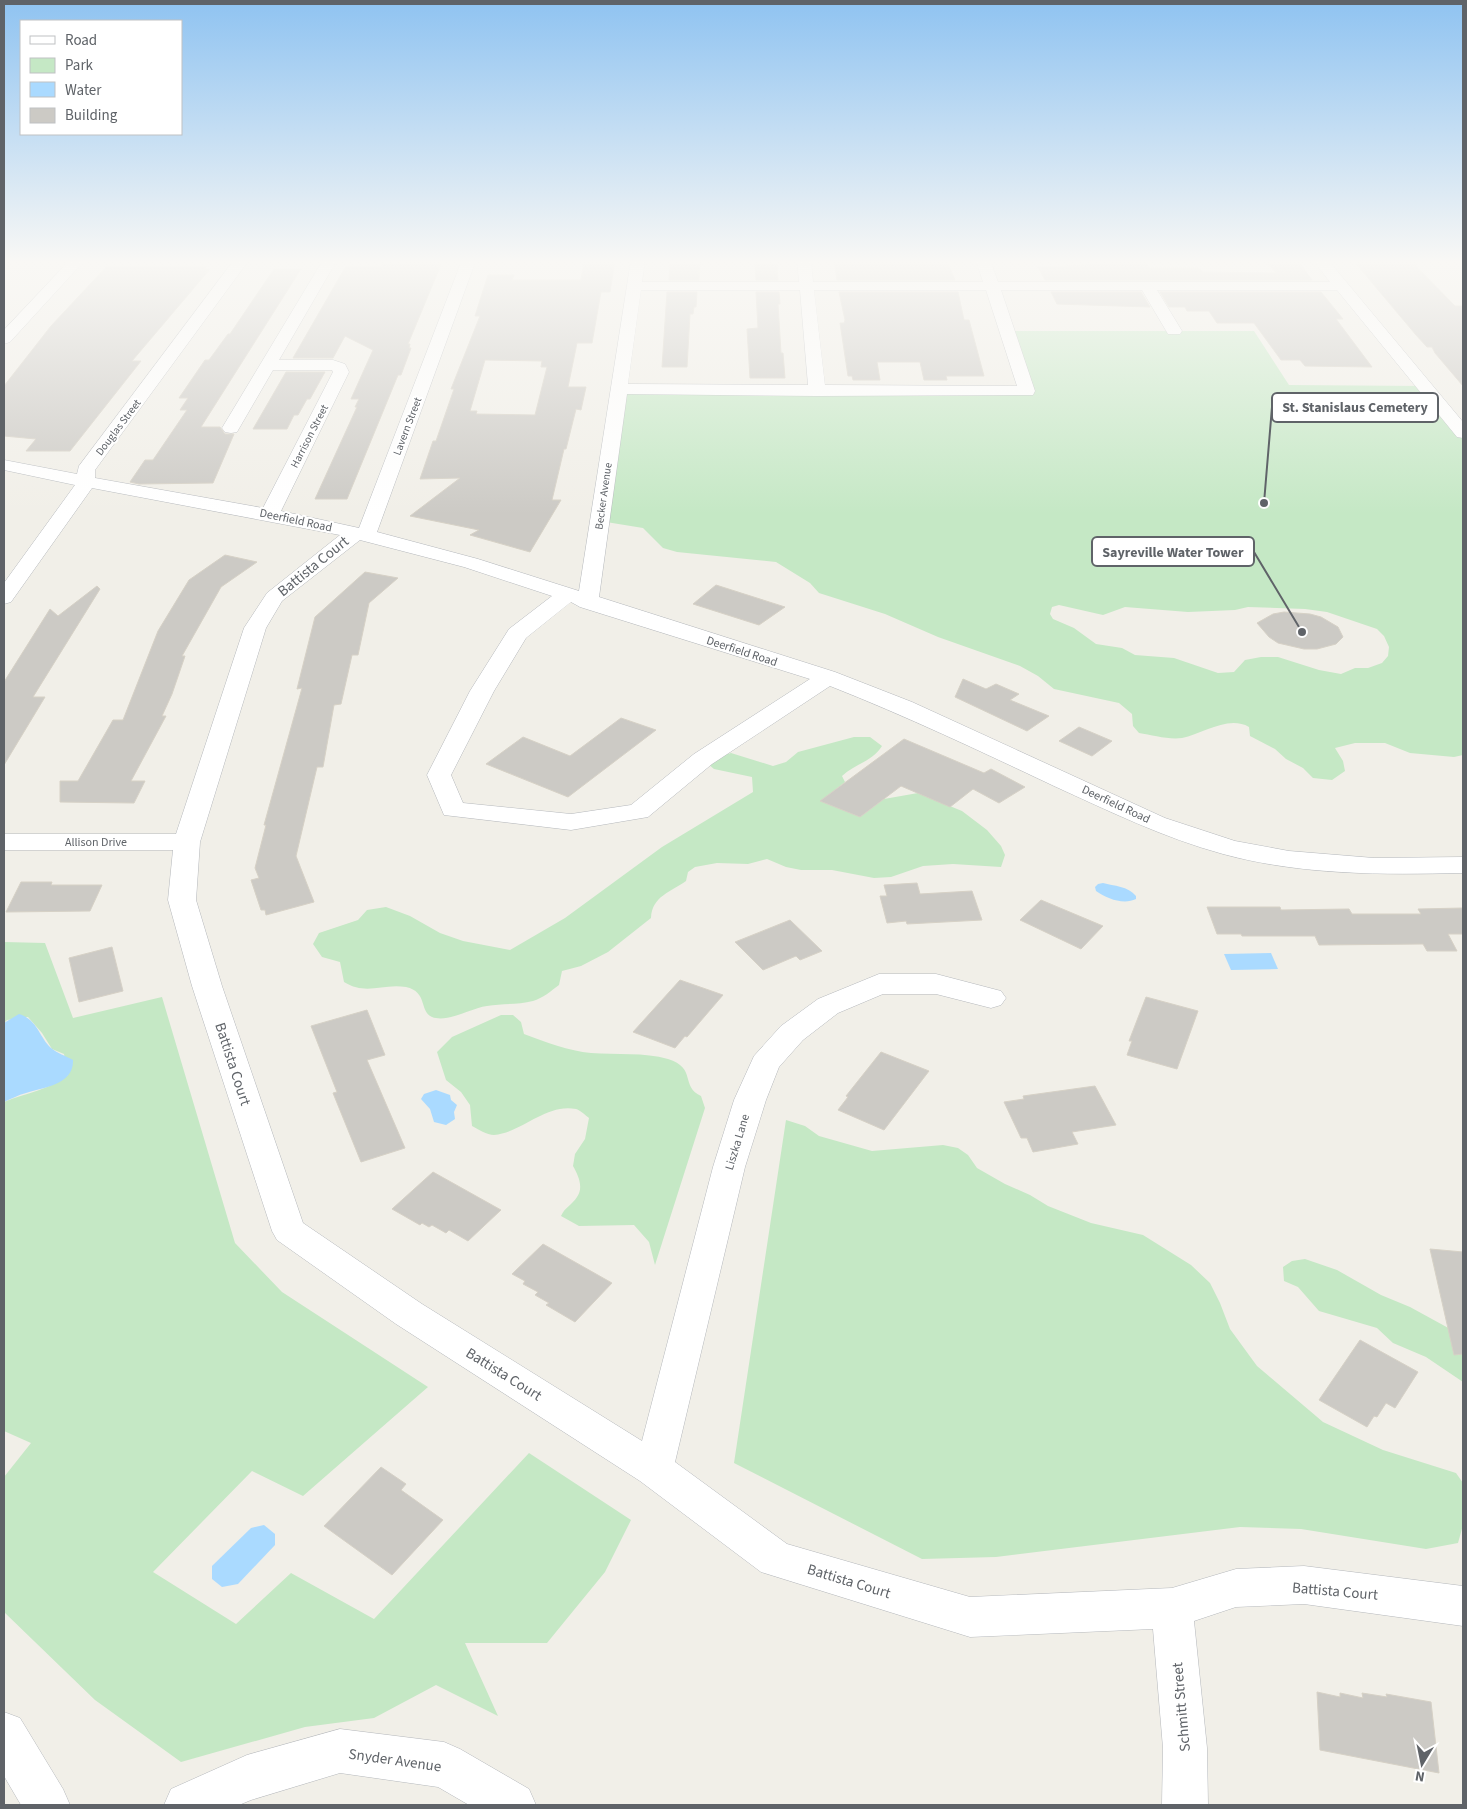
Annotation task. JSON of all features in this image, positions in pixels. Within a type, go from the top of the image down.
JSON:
[{"type":"street","name":"Douglas Street","points":[[4,598],[86,483],[86,470],[179,344]]},
{"type":"street","points":[[231,428],[281,344]]},
{"type":"street","name":"Lavern Street","points":[[361,534],[436,344]]},
{"type":"street","name":"Becker Avenue","points":[[577,599],[619,389],[626,344]]},
{"type":"street","points":[[813,344],[817,391]]},
{"type":"street","points":[[619,389],[1027,391],[1011,344]]},
{"type":"street","points":[[1390,344],[1463,432]]},
{"type":"street","name":"Harrison Street","points":[[269,365],[333,365],[339,367],[341,372],[270,514]]},
{"type":"street","name":"Deerfield Road","points":[[4,465],[86,483],[270,514],[420,548],[827,678],[904,707],[1156,823],[1230,848],[1289,860],[1374,866],[1463,865]]},
{"type":"street","name":"Battista Court","points":[[361,534],[274,597],[255,628],[188,842],[182,900],[207,986],[289,1232],[409,1314],[654,1469],[775,1559],[970,1617],[1172,1608],[1236,1588],[1304,1585],[1463,1606]]},
{"type":"street","points":[[577,599],[517,634],[482,691],[439,775],[454,810],[572,822],[639,812],[730,740],[827,678]]},
{"type":"street","name":"Allison Drive","points":[[4,842],[188,842]]},
{"type":"street","name":"Liszka Lane","points":[[654,1469],[729,1167],[750,1100],[765,1063],[792,1032],[828,1006],[879,984],[936,984],[991,998]]},
{"type":"street","name":"Schmitt Street","points":[[1172,1608],[1186,1748],[1185,1805]]},
{"type":"street","points":[[4,1734],[47,1805]]},
{"type":"street","name":"Snyder Avenue","points":[[187,1805],[247,1778],[340,1752],[444,1765],[513,1805]]},
{"type":"green space","points":[[1011,344],[1263,344],[1289,385],[1424,386],[1463,433],[1463,755],[1454,757],[1410,753],[1385,743],[1355,743],[1335,748],[1343,761],[1345,771],[1332,780],[1313,778],[1303,768],[1286,759],[1275,749],[1250,736],[1249,727],[1241,724],[1224,724],[1182,738],[1166,738],[1139,733],[1133,726],[1132,714],[1119,703],[1054,689],[1038,676],[1020,666],[938,637],[885,614],[819,593],[810,583],[776,562],[677,552],[663,548],[643,528],[600,521],[619,389],[1027,391]],"holes":[[[1059,605],[1103,615],[1125,607],[1188,612],[1235,610],[1248,607],[1305,609],[1327,612],[1377,629],[1384,636],[1389,647],[1388,656],[1382,663],[1368,668],[1355,668],[1341,674],[1319,670],[1278,657],[1261,657],[1245,660],[1234,672],[1218,673],[1174,658],[1135,655],[1122,648],[1096,644],[1074,628],[1053,619],[1050,614],[1052,607]]]},
{"type":"green space","points":[[854,737],[870,737],[882,746],[869,759],[842,776],[845,782],[821,801],[860,817],[884,799],[918,793],[962,811],[987,830],[1001,846],[1005,855],[1001,867],[953,864],[923,866],[891,877],[874,878],[832,870],[801,870],[786,867],[767,859],[748,864],[717,863],[695,867],[688,872],[686,881],[663,895],[655,904],[651,918],[608,952],[581,966],[562,971],[559,985],[544,996],[527,1002],[481,1007],[445,1018],[432,1017],[428,1014],[418,993],[413,989],[397,986],[367,989],[344,982],[340,962],[322,957],[313,944],[319,933],[358,920],[367,910],[386,907],[410,916],[440,933],[463,941],[510,950],[565,918],[662,847],[753,792],[752,777],[714,769],[708,764],[718,757],[731,753],[773,766],[786,762],[798,752]]},
{"type":"green space","points":[[4,942],[45,943],[73,1018],[162,997],[235,1243],[282,1292],[428,1387],[303,1496],[252,1471],[153,1572],[236,1624],[291,1573],[374,1619],[529,1453],[631,1520],[605,1572],[547,1643],[465,1643],[498,1716],[436,1685],[374,1718],[305,1727],[181,1762],[95,1700],[4,1612],[4,1477],[31,1443],[4,1431],[4,1102],[45,1088],[68,1075],[64,1054],[52,1049],[42,1033],[28,1017],[7,1020],[4,1023]]},
{"type":"green space","points":[[501,1015],[513,1015],[521,1022],[524,1034],[566,1048],[591,1053],[640,1055],[668,1059],[682,1067],[686,1072],[691,1087],[701,1096],[705,1108],[655,1265],[649,1242],[634,1225],[579,1226],[561,1216],[579,1193],[580,1185],[573,1166],[575,1154],[585,1139],[589,1118],[576,1109],[565,1108],[545,1114],[505,1133],[491,1135],[472,1126],[470,1105],[461,1092],[446,1080],[437,1052],[452,1037]]},
{"type":"green space","points":[[786,1120],[805,1126],[819,1136],[872,1151],[943,1145],[958,1148],[968,1155],[977,1168],[1048,1206],[1091,1223],[1143,1235],[1191,1265],[1210,1283],[1230,1329],[1257,1366],[1323,1422],[1383,1450],[1456,1473],[1463,1483],[1463,1525],[1458,1543],[1426,1549],[1301,1529],[1240,1527],[996,1557],[922,1559],[734,1463]]},
{"type":"green space","points":[[1305,1259],[1337,1270],[1381,1295],[1410,1307],[1463,1336],[1463,1382],[1426,1357],[1393,1343],[1377,1328],[1319,1311],[1298,1287],[1284,1281],[1283,1267],[1292,1261]]},
{"type":"water","points":[[1103,883],[1129,890],[1136,896],[1136,899],[1121,901],[1105,896],[1096,891],[1095,887]]},
{"type":"water","points":[[1271,953],[1278,969],[1231,970],[1224,954]]},
{"type":"water","points":[[19,1014],[34,1024],[51,1048],[73,1060],[72,1068],[63,1080],[56,1084],[4,1102],[4,1023]]},
{"type":"water","points":[[436,1090],[450,1095],[451,1100],[457,1105],[454,1112],[455,1119],[446,1125],[434,1122],[430,1109],[421,1099],[424,1094]]},
{"type":"water","points":[[264,1525],[275,1534],[275,1545],[238,1584],[222,1587],[212,1579],[212,1566],[251,1528]]},
{"type":"building","points":[[37,344],[146,344],[132,361],[141,361],[70,451],[26,451],[36,439],[4,436],[4,386]]},
{"type":"building","points":[[220,344],[253,344],[201,427],[220,427],[225,434],[234,434],[213,483],[139,484],[130,482],[145,460],[153,460],[187,410],[180,410],[188,398],[179,398],[205,360],[209,360]]},
{"type":"building","points":[[301,344],[340,344],[333,358],[293,358]]},
{"type":"building","points":[[362,344],[410,344],[409,348],[411,348],[347,499],[315,499],[357,407],[355,407],[359,399],[351,399],[373,350]]},
{"type":"building","points":[[469,344],[577,344],[568,387],[586,387],[581,410],[576,409],[552,500],[561,500],[530,552],[470,535],[479,530],[410,516],[460,478],[420,479],[433,441],[436,441],[454,389],[451,389]],"holes":[[[485,360],[542,361],[541,367],[547,367],[535,415],[476,414],[477,411],[470,411]]]},
{"type":"building","points":[[664,344],[688,344],[687,367],[662,367]]},
{"type":"building","points":[[748,344],[780,344],[785,378],[750,378]]},
{"type":"building","points":[[843,344],[976,344],[984,376],[946,376],[947,380],[924,380],[920,362],[877,362],[880,380],[853,380],[852,376],[848,376]]},
{"type":"building","points":[[1270,344],[1355,344],[1372,367],[1305,366],[1300,360],[1281,360]]},
{"type":"building","points":[[1425,344],[1463,344],[1463,386],[1432,347],[1427,347]]},
{"type":"building","points":[[286,372],[325,372],[310,399],[307,399],[298,415],[294,415],[287,429],[253,429]]},
{"type":"building","points":[[225,555],[257,562],[221,587],[182,656],[185,656],[162,716],[166,716],[131,781],[145,781],[134,803],[60,802],[60,781],[78,781],[113,720],[123,720],[158,631],[189,580]]},
{"type":"building","points":[[365,572],[398,578],[369,603],[358,655],[352,655],[341,704],[334,705],[323,767],[317,767],[296,856],[314,902],[266,915],[265,910],[261,910],[251,880],[259,878],[255,868],[266,825],[264,825],[302,688],[297,689],[315,617]]},
{"type":"building","points":[[716,585],[785,607],[759,625],[693,604]]},
{"type":"building","points":[[97,586],[100,589],[33,697],[45,697],[4,765],[4,682],[50,609],[58,616]]},
{"type":"building","points":[[1284,612],[1321,617],[1338,627],[1343,637],[1336,644],[1317,649],[1304,649],[1278,643],[1269,637],[1257,623],[1273,614]]},
{"type":"building","points":[[963,679],[986,689],[996,684],[1019,694],[1010,700],[1049,716],[1027,731],[955,697]]},
{"type":"building","points":[[621,718],[656,730],[568,797],[486,764],[523,737],[570,756]]},
{"type":"building","points":[[1079,727],[1112,741],[1092,756],[1059,741]]},
{"type":"building","points":[[904,739],[984,773],[991,769],[1025,787],[999,803],[973,789],[950,807],[901,786],[860,817],[820,801]]},
{"type":"building","points":[[21,882],[52,882],[51,885],[102,885],[90,911],[6,912]]},
{"type":"building","points":[[917,883],[920,894],[972,891],[982,920],[907,924],[906,921],[887,923],[880,896],[887,896],[884,885]]},
{"type":"building","points":[[1041,900],[1103,926],[1081,949],[1020,920]]},
{"type":"building","points":[[1207,907],[1280,907],[1281,910],[1349,909],[1352,914],[1421,914],[1418,909],[1463,908],[1463,934],[1448,934],[1457,951],[1427,951],[1423,944],[1319,945],[1315,936],[1217,934]]},
{"type":"building","points":[[790,920],[822,951],[800,960],[796,956],[763,970],[735,942]]},
{"type":"building","points":[[112,947],[123,991],[79,1002],[69,958]]},
{"type":"building","points":[[680,980],[723,995],[687,1037],[685,1036],[675,1048],[633,1032]]},
{"type":"building","points":[[1146,997],[1198,1011],[1177,1069],[1127,1055],[1132,1041],[1129,1041]]},
{"type":"building","points":[[367,1010],[385,1055],[367,1060],[405,1148],[361,1162],[333,1093],[337,1092],[311,1026]]},
{"type":"building","points":[[881,1052],[929,1071],[884,1130],[838,1110],[848,1097],[846,1096]]},
{"type":"building","points":[[1095,1086],[1116,1125],[1072,1132],[1078,1144],[1033,1152],[1027,1138],[1021,1138],[1004,1102],[1024,1099],[1023,1096]]},
{"type":"building","points":[[433,1172],[501,1210],[468,1241],[449,1230],[446,1233],[432,1225],[429,1227],[422,1223],[420,1225],[392,1209]]},
{"type":"building","points":[[543,1244],[612,1283],[575,1322],[546,1305],[549,1303],[535,1295],[538,1292],[523,1284],[525,1281],[512,1274]]},
{"type":"building","points":[[1430,1249],[1463,1252],[1463,1354],[1454,1355]]},
{"type":"building","points":[[1360,1340],[1418,1372],[1395,1408],[1386,1403],[1377,1417],[1374,1416],[1367,1427],[1319,1400]]},
{"type":"building","points":[[381,1467],[406,1484],[401,1490],[443,1520],[392,1575],[324,1526]]},
{"type":"building","points":[[1317,1692],[1340,1697],[1340,1693],[1363,1698],[1362,1693],[1387,1697],[1386,1694],[1431,1702],[1439,1773],[1320,1750]]},
{"type":"place","name":"St. Stanislaus Cemetery","points":[[1264,503]]},
{"type":"place","name":"Sayreville Water Tower","points":[[1302,632]]}]
